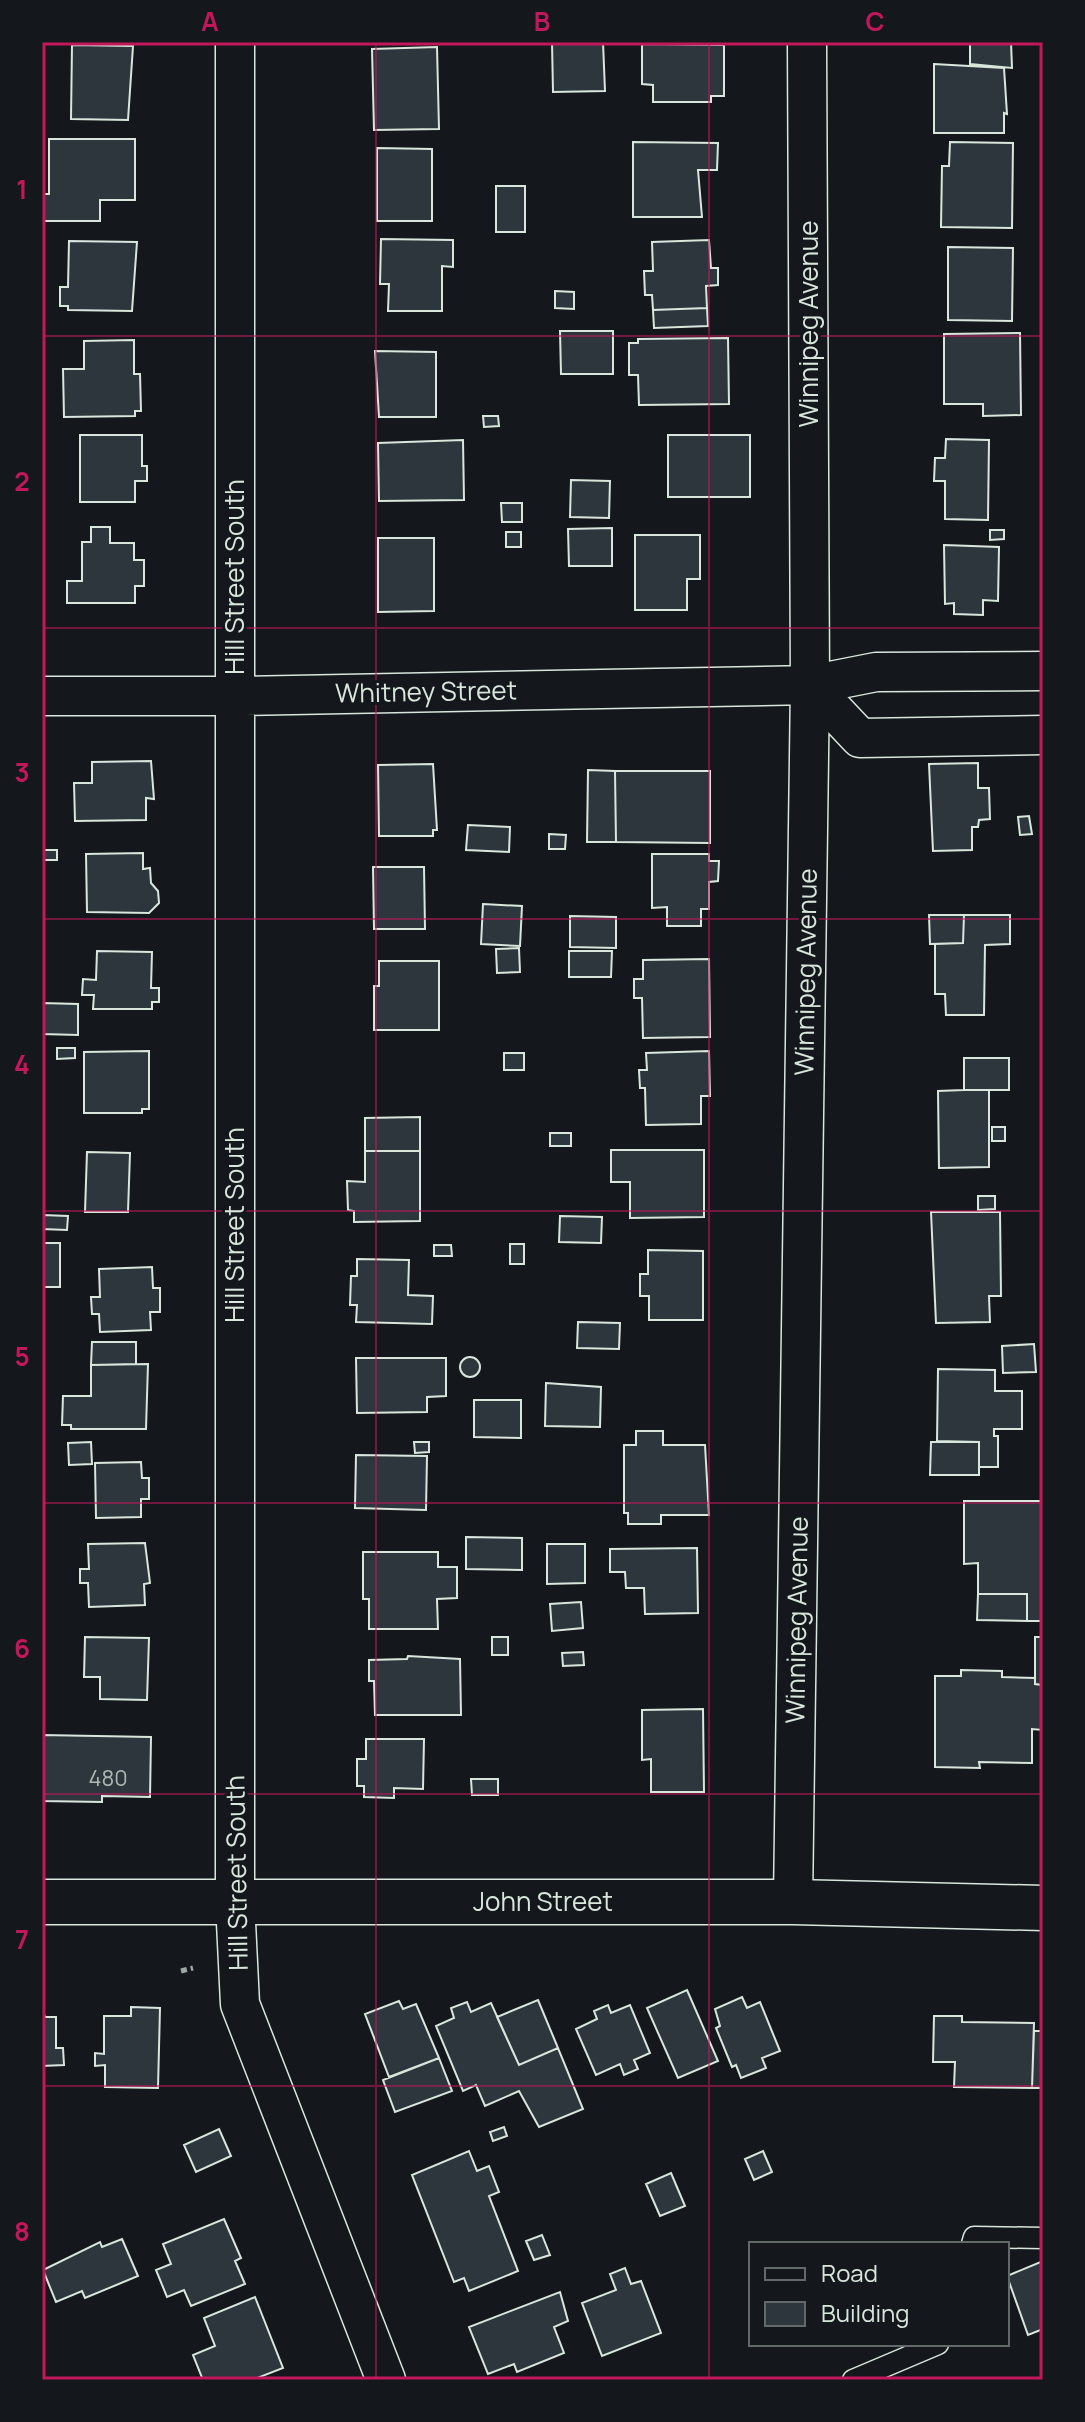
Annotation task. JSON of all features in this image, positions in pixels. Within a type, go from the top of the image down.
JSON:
[{"type":"street","name":"Hill Street South","points":[[235,42],[235,1902],[240,2004],[386,2380]]},
{"type":"street","name":"Winnipeg Avenue","points":[[793,1902],[810,685],[807,42]]},
{"type":"street","name":"Whitney Street","points":[[42,696],[235,696],[810,685],[876,672],[1043,671]]},
{"type":"street","points":[[810,685],[860,738],[1043,735]]},
{"type":"street","name":"John Street","points":[[42,1902],[793,1902],[1043,1908]]},
{"type":"lane","points":[[973,2242],[974,2237],[1043,2238]]},
{"type":"lane","points":[[853,2380],[933,2346]]},
{"type":"path","points":[[181,1971],[193,1968]]},
{"type":"building","points":[[552,42],[603,42],[605,91],[553,92]]},
{"type":"building","points":[[970,42],[1011,42],[1012,68],[970,64]]},
{"type":"building","points":[[642,44],[724,45],[724,96],[711,96],[711,102],[653,102],[653,85],[642,84]]},
{"type":"building","points":[[72,45],[133,46],[128,120],[71,119]]},
{"type":"building","points":[[437,47],[439,129],[374,130],[372,49]]},
{"type":"building","points":[[934,64],[1004,68],[1007,114],[1004,113],[1004,133],[934,133]]},
{"type":"building","points":[[49,139],[135,139],[135,200],[100,200],[100,221],[43,221],[43,194],[49,194]]},
{"type":"building","points":[[633,142],[718,143],[717,170],[698,170],[702,217],[633,217]]},
{"type":"building","points":[[950,142],[1013,143],[1012,228],[941,227],[942,166],[949,166]]},
{"type":"building","points":[[377,148],[432,149],[432,221],[377,221]]},
{"type":"building","points":[[496,186],[525,186],[525,232],[496,232]]},
{"type":"building","points":[[381,239],[453,240],[453,267],[442,266],[442,311],[388,311],[389,284],[380,284]]},
{"type":"building","points":[[709,240],[711,268],[718,268],[718,285],[706,286],[707,308],[653,310],[652,295],[645,295],[644,271],[653,271],[652,242]]},
{"type":"building","points":[[69,241],[137,242],[132,311],[68,310],[68,306],[60,306],[60,287],[68,287]]},
{"type":"building","points":[[948,247],[1013,248],[1012,321],[948,320]]},
{"type":"building","points":[[555,291],[574,292],[574,309],[555,308]]},
{"type":"building","points":[[707,308],[708,326],[654,328],[653,310]]},
{"type":"building","points":[[560,331],[613,331],[613,374],[561,374]]},
{"type":"building","points":[[1020,333],[1021,415],[983,416],[983,404],[944,404],[944,334]]},
{"type":"building","points":[[728,338],[729,404],[639,405],[638,375],[629,375],[629,343],[638,343],[638,339]]},
{"type":"building","points":[[134,340],[134,374],[140,374],[141,411],[135,411],[135,416],[64,417],[63,369],[84,369],[84,341]]},
{"type":"building","points":[[375,351],[436,352],[436,417],[379,417]]},
{"type":"building","points":[[483,416],[498,416],[499,426],[484,427]]},
{"type":"building","points":[[80,435],[142,435],[142,466],[147,466],[147,481],[135,481],[135,502],[80,502]]},
{"type":"building","points":[[668,435],[750,435],[750,497],[668,497]]},
{"type":"building","points":[[946,439],[989,440],[988,520],[945,519],[945,481],[934,481],[935,458],[945,458]]},
{"type":"building","points":[[463,440],[464,500],[379,501],[378,443]]},
{"type":"building","points":[[571,480],[610,481],[609,518],[570,517]]},
{"type":"building","points":[[501,503],[522,503],[522,522],[502,522]]},
{"type":"building","points":[[91,527],[110,527],[110,543],[134,543],[134,560],[144,560],[144,586],[135,586],[135,603],[67,603],[67,581],[82,581],[82,542],[91,542]]},
{"type":"building","points":[[612,528],[612,566],[569,566],[568,529]]},
{"type":"building","points":[[990,530],[1004,530],[1004,539],[990,540]]},
{"type":"building","points":[[506,532],[521,532],[521,547],[506,547]]},
{"type":"building","points":[[635,535],[700,535],[700,579],[687,579],[687,610],[635,610]]},
{"type":"building","points":[[378,538],[434,538],[434,611],[378,612]]},
{"type":"building","points":[[944,545],[999,547],[998,601],[983,600],[983,615],[954,614],[954,603],[945,604]]},
{"type":"building","points":[[151,761],[154,799],[146,798],[146,820],[75,821],[74,783],[92,783],[92,762]]},
{"type":"building","points":[[978,763],[978,788],[989,788],[990,819],[979,820],[978,827],[972,827],[972,850],[933,851],[929,764]]},
{"type":"building","points":[[433,764],[437,830],[433,830],[433,836],[379,836],[378,765]]},
{"type":"building","points":[[588,770],[615,771],[616,842],[587,842]]},
{"type":"building","points":[[615,771],[710,771],[710,843],[616,842]]},
{"type":"building","points":[[1029,816],[1032,834],[1020,835],[1018,817]]},
{"type":"building","points":[[468,825],[510,827],[509,852],[466,850]]},
{"type":"building","points":[[549,834],[566,835],[565,849],[549,849]]},
{"type":"building","points":[[42,850],[57,850],[57,860],[42,860]]},
{"type":"building","points":[[143,853],[143,869],[150,868],[151,883],[158,891],[159,903],[149,913],[87,912],[86,854]]},
{"type":"building","points":[[652,854],[709,854],[709,861],[719,861],[718,881],[709,882],[709,909],[701,909],[701,926],[667,926],[667,907],[652,908]]},
{"type":"building","points":[[373,867],[424,867],[425,929],[374,929]]},
{"type":"building","points":[[483,904],[522,906],[520,946],[481,944]]},
{"type":"building","points":[[929,915],[964,915],[963,943],[930,944]]},
{"type":"building","points":[[964,915],[1010,915],[1010,944],[985,945],[984,1015],[946,1015],[945,994],[935,994],[935,944],[963,943]]},
{"type":"building","points":[[570,916],[616,917],[616,948],[570,947]]},
{"type":"building","points":[[519,948],[520,972],[497,973],[496,949]]},
{"type":"building","points":[[97,951],[152,952],[151,988],[159,988],[159,1002],[152,1002],[152,1009],[93,1009],[94,995],[82,995],[83,979],[96,980]]},
{"type":"building","points":[[569,951],[612,951],[611,977],[569,977]]},
{"type":"building","points":[[709,959],[710,1037],[643,1038],[642,998],[634,998],[634,979],[643,979],[643,960]]},
{"type":"building","points":[[379,961],[439,961],[439,1030],[374,1030],[374,986],[379,986]]},
{"type":"building","points":[[42,1003],[78,1004],[78,1035],[42,1034]]},
{"type":"building","points":[[57,1048],[75,1048],[75,1058],[57,1059]]},
{"type":"building","points":[[149,1051],[149,1109],[142,1109],[142,1113],[84,1113],[84,1052]]},
{"type":"building","points":[[709,1051],[710,1096],[701,1096],[701,1124],[646,1125],[645,1088],[640,1088],[639,1070],[647,1070],[646,1053]]},
{"type":"building","points":[[504,1053],[524,1053],[524,1070],[504,1070]]},
{"type":"building","points":[[964,1058],[1009,1058],[1009,1090],[964,1090]]},
{"type":"building","points":[[989,1090],[989,1167],[939,1168],[938,1091]]},
{"type":"building","points":[[420,1117],[420,1151],[365,1151],[365,1118]]},
{"type":"building","points":[[992,1127],[1005,1127],[1005,1141],[992,1141]]},
{"type":"building","points":[[550,1133],[571,1133],[571,1146],[550,1146]]},
{"type":"building","points":[[611,1150],[704,1150],[704,1217],[630,1218],[630,1182],[611,1182]]},
{"type":"building","points":[[365,1151],[420,1151],[420,1221],[354,1222],[354,1211],[348,1210],[347,1181],[365,1182]]},
{"type":"building","points":[[87,1152],[130,1153],[128,1212],[85,1212]]},
{"type":"building","points":[[978,1196],[995,1196],[995,1209],[978,1210]]},
{"type":"building","points":[[931,1212],[1000,1212],[1001,1296],[989,1296],[990,1322],[936,1323]]},
{"type":"building","points":[[42,1215],[68,1216],[67,1230],[42,1229]]},
{"type":"building","points":[[560,1216],[602,1217],[601,1243],[559,1242]]},
{"type":"building","points":[[42,1243],[60,1243],[60,1287],[42,1287]]},
{"type":"building","points":[[510,1244],[524,1244],[524,1264],[510,1264]]},
{"type":"building","points":[[434,1245],[451,1245],[452,1256],[434,1256]]},
{"type":"building","points":[[648,1250],[703,1251],[703,1320],[649,1320],[649,1296],[640,1296],[640,1274],[648,1274]]},
{"type":"building","points":[[357,1259],[409,1260],[408,1295],[433,1296],[432,1324],[356,1322],[357,1305],[350,1305],[351,1276],[357,1276]]},
{"type":"building","points":[[152,1267],[153,1288],[160,1288],[160,1312],[150,1312],[151,1330],[100,1332],[99,1314],[92,1314],[91,1297],[100,1297],[99,1269]]},
{"type":"building","points":[[578,1322],[620,1323],[619,1349],[577,1348]]},
{"type":"building","points":[[92,1342],[136,1342],[136,1364],[91,1365]]},
{"type":"building","points":[[1034,1344],[1036,1372],[1003,1373],[1002,1346]]},
{"type":"building","points":[[470,1357],[477,1360],[480,1367],[477,1374],[470,1377],[463,1374],[460,1367],[463,1360]]},
{"type":"building","points":[[356,1358],[446,1358],[446,1396],[427,1397],[427,1412],[357,1413]]},
{"type":"building","points":[[148,1364],[146,1429],[71,1429],[71,1425],[62,1425],[63,1396],[91,1396],[91,1365]]},
{"type":"building","points":[[938,1369],[995,1370],[995,1391],[1022,1391],[1022,1429],[994,1429],[994,1436],[998,1436],[998,1467],[979,1467],[979,1442],[937,1441]]},
{"type":"building","points":[[546,1383],[601,1387],[600,1427],[545,1426]]},
{"type":"building","points":[[474,1400],[521,1400],[521,1438],[474,1437]]},
{"type":"building","points":[[636,1431],[663,1431],[663,1445],[705,1445],[709,1515],[661,1515],[661,1524],[628,1524],[628,1513],[624,1513],[624,1445],[636,1445]]},
{"type":"building","points":[[91,1442],[92,1464],[69,1465],[68,1443]]},
{"type":"building","points":[[414,1442],[429,1442],[429,1452],[415,1453]]},
{"type":"building","points":[[931,1442],[979,1442],[979,1475],[930,1475]]},
{"type":"building","points":[[356,1455],[427,1456],[426,1510],[355,1508]]},
{"type":"building","points":[[141,1462],[142,1478],[149,1478],[149,1499],[141,1499],[141,1517],[96,1518],[95,1463]]},
{"type":"building","points":[[964,1501],[1043,1501],[1043,1621],[1027,1621],[1027,1594],[978,1594],[978,1563],[964,1564]]},
{"type":"building","points":[[466,1537],[522,1538],[522,1570],[466,1569]]},
{"type":"building","points":[[145,1543],[150,1583],[144,1584],[145,1605],[89,1607],[88,1583],[80,1583],[80,1569],[89,1569],[88,1544]]},
{"type":"building","points":[[547,1544],[585,1544],[585,1583],[547,1584]]},
{"type":"building","points":[[697,1548],[698,1613],[645,1614],[644,1588],[626,1588],[625,1572],[610,1572],[610,1549]]},
{"type":"building","points":[[363,1552],[438,1552],[438,1567],[457,1567],[457,1598],[437,1599],[438,1629],[369,1629],[369,1599],[363,1599]]},
{"type":"building","points":[[978,1594],[1027,1594],[1027,1621],[977,1620]]},
{"type":"building","points":[[581,1602],[583,1628],[552,1631],[550,1604]]},
{"type":"building","points":[[85,1637],[149,1638],[147,1700],[100,1699],[100,1677],[84,1677]]},
{"type":"building","points":[[492,1637],[508,1637],[508,1655],[492,1655]]},
{"type":"building","points":[[1035,1637],[1043,1637],[1043,1685],[1035,1684]]},
{"type":"building","points":[[583,1652],[584,1665],[563,1666],[562,1653]]},
{"type":"building","points":[[408,1656],[460,1659],[461,1715],[375,1715],[374,1681],[369,1681],[369,1660],[407,1659]]},
{"type":"building","points":[[961,1670],[1002,1671],[1002,1677],[1035,1678],[1035,1684],[1043,1685],[1043,1730],[1032,1729],[1032,1763],[979,1762],[980,1768],[935,1767],[935,1676],[961,1676]]},
{"type":"building","points":[[703,1709],[704,1792],[651,1792],[651,1759],[642,1760],[642,1710]]},
{"type":"building","points":[[42,1735],[151,1737],[150,1797],[102,1796],[102,1802],[42,1801]]},
{"type":"building","points":[[366,1739],[424,1739],[423,1789],[394,1788],[394,1798],[364,1797],[364,1786],[357,1786],[357,1759],[366,1759]]},
{"type":"building","points":[[471,1779],[498,1779],[498,1795],[472,1795]]},
{"type":"building","points":[[687,1990],[718,2061],[678,2078],[647,2008]]},
{"type":"building","points":[[742,1997],[747,2008],[760,2002],[780,2051],[762,2058],[766,2068],[741,2078],[736,2065],[732,2067],[716,2028],[720,2026],[715,2009]]},
{"type":"building","points":[[538,2000],[558,2048],[519,2065],[497,2017]]},
{"type":"building","points":[[399,2001],[403,2009],[416,2004],[439,2058],[389,2077],[365,2014]]},
{"type":"building","points":[[467,2002],[471,2012],[491,2003],[519,2065],[558,2048],[583,2109],[539,2127],[519,2091],[485,2106],[476,2085],[463,2091],[436,2026],[454,2018],[451,2008]]},
{"type":"building","points":[[608,2005],[611,2013],[630,2005],[650,2053],[634,2060],[638,2069],[624,2075],[620,2064],[596,2075],[576,2029],[597,2019],[594,2011]]},
{"type":"building","points":[[131,2007],[160,2008],[158,2088],[105,2087],[105,2065],[95,2066],[95,2053],[104,2054],[104,2016],[131,2016]]},
{"type":"building","points":[[42,2008],[45,2017],[56,2017],[56,2048],[63,2048],[64,2065],[42,2066]]},
{"type":"building","points":[[934,2016],[962,2016],[962,2022],[1034,2023],[1032,2088],[954,2087],[955,2062],[933,2062]]},
{"type":"building","points":[[1034,2031],[1043,2031],[1043,2088],[1032,2088]]},
{"type":"building","points":[[439,2058],[452,2091],[395,2112],[383,2080]]},
{"type":"building","points":[[504,2127],[507,2136],[493,2141],[490,2132]]},
{"type":"building","points":[[219,2129],[231,2156],[196,2172],[184,2145]]},
{"type":"building","points":[[469,2151],[477,2171],[489,2166],[499,2192],[489,2196],[518,2271],[469,2291],[464,2278],[454,2282],[412,2175]]},
{"type":"building","points":[[763,2151],[772,2172],[754,2180],[745,2159]]},
{"type":"building","points":[[671,2173],[685,2206],[660,2216],[646,2184]]},
{"type":"building","points":[[224,2219],[241,2258],[235,2261],[245,2284],[191,2306],[184,2290],[167,2297],[156,2270],[171,2264],[163,2244]]},
{"type":"building","points":[[542,2235],[550,2255],[534,2260],[526,2241]]},
{"type":"building","points":[[122,2239],[138,2276],[85,2298],[82,2291],[56,2302],[43,2270],[100,2242],[102,2247]]},
{"type":"building","points":[[1043,2261],[1043,2329],[1028,2335],[1009,2275]]},
{"type":"building","points":[[625,2268],[631,2284],[641,2281],[661,2333],[602,2356],[582,2303],[616,2290],[610,2274]]},
{"type":"building","points":[[560,2292],[568,2321],[554,2327],[564,2353],[517,2372],[514,2364],[488,2374],[469,2327]]},
{"type":"building","points":[[255,2297],[283,2368],[252,2380],[203,2380],[193,2355],[215,2346],[204,2318]]}]
